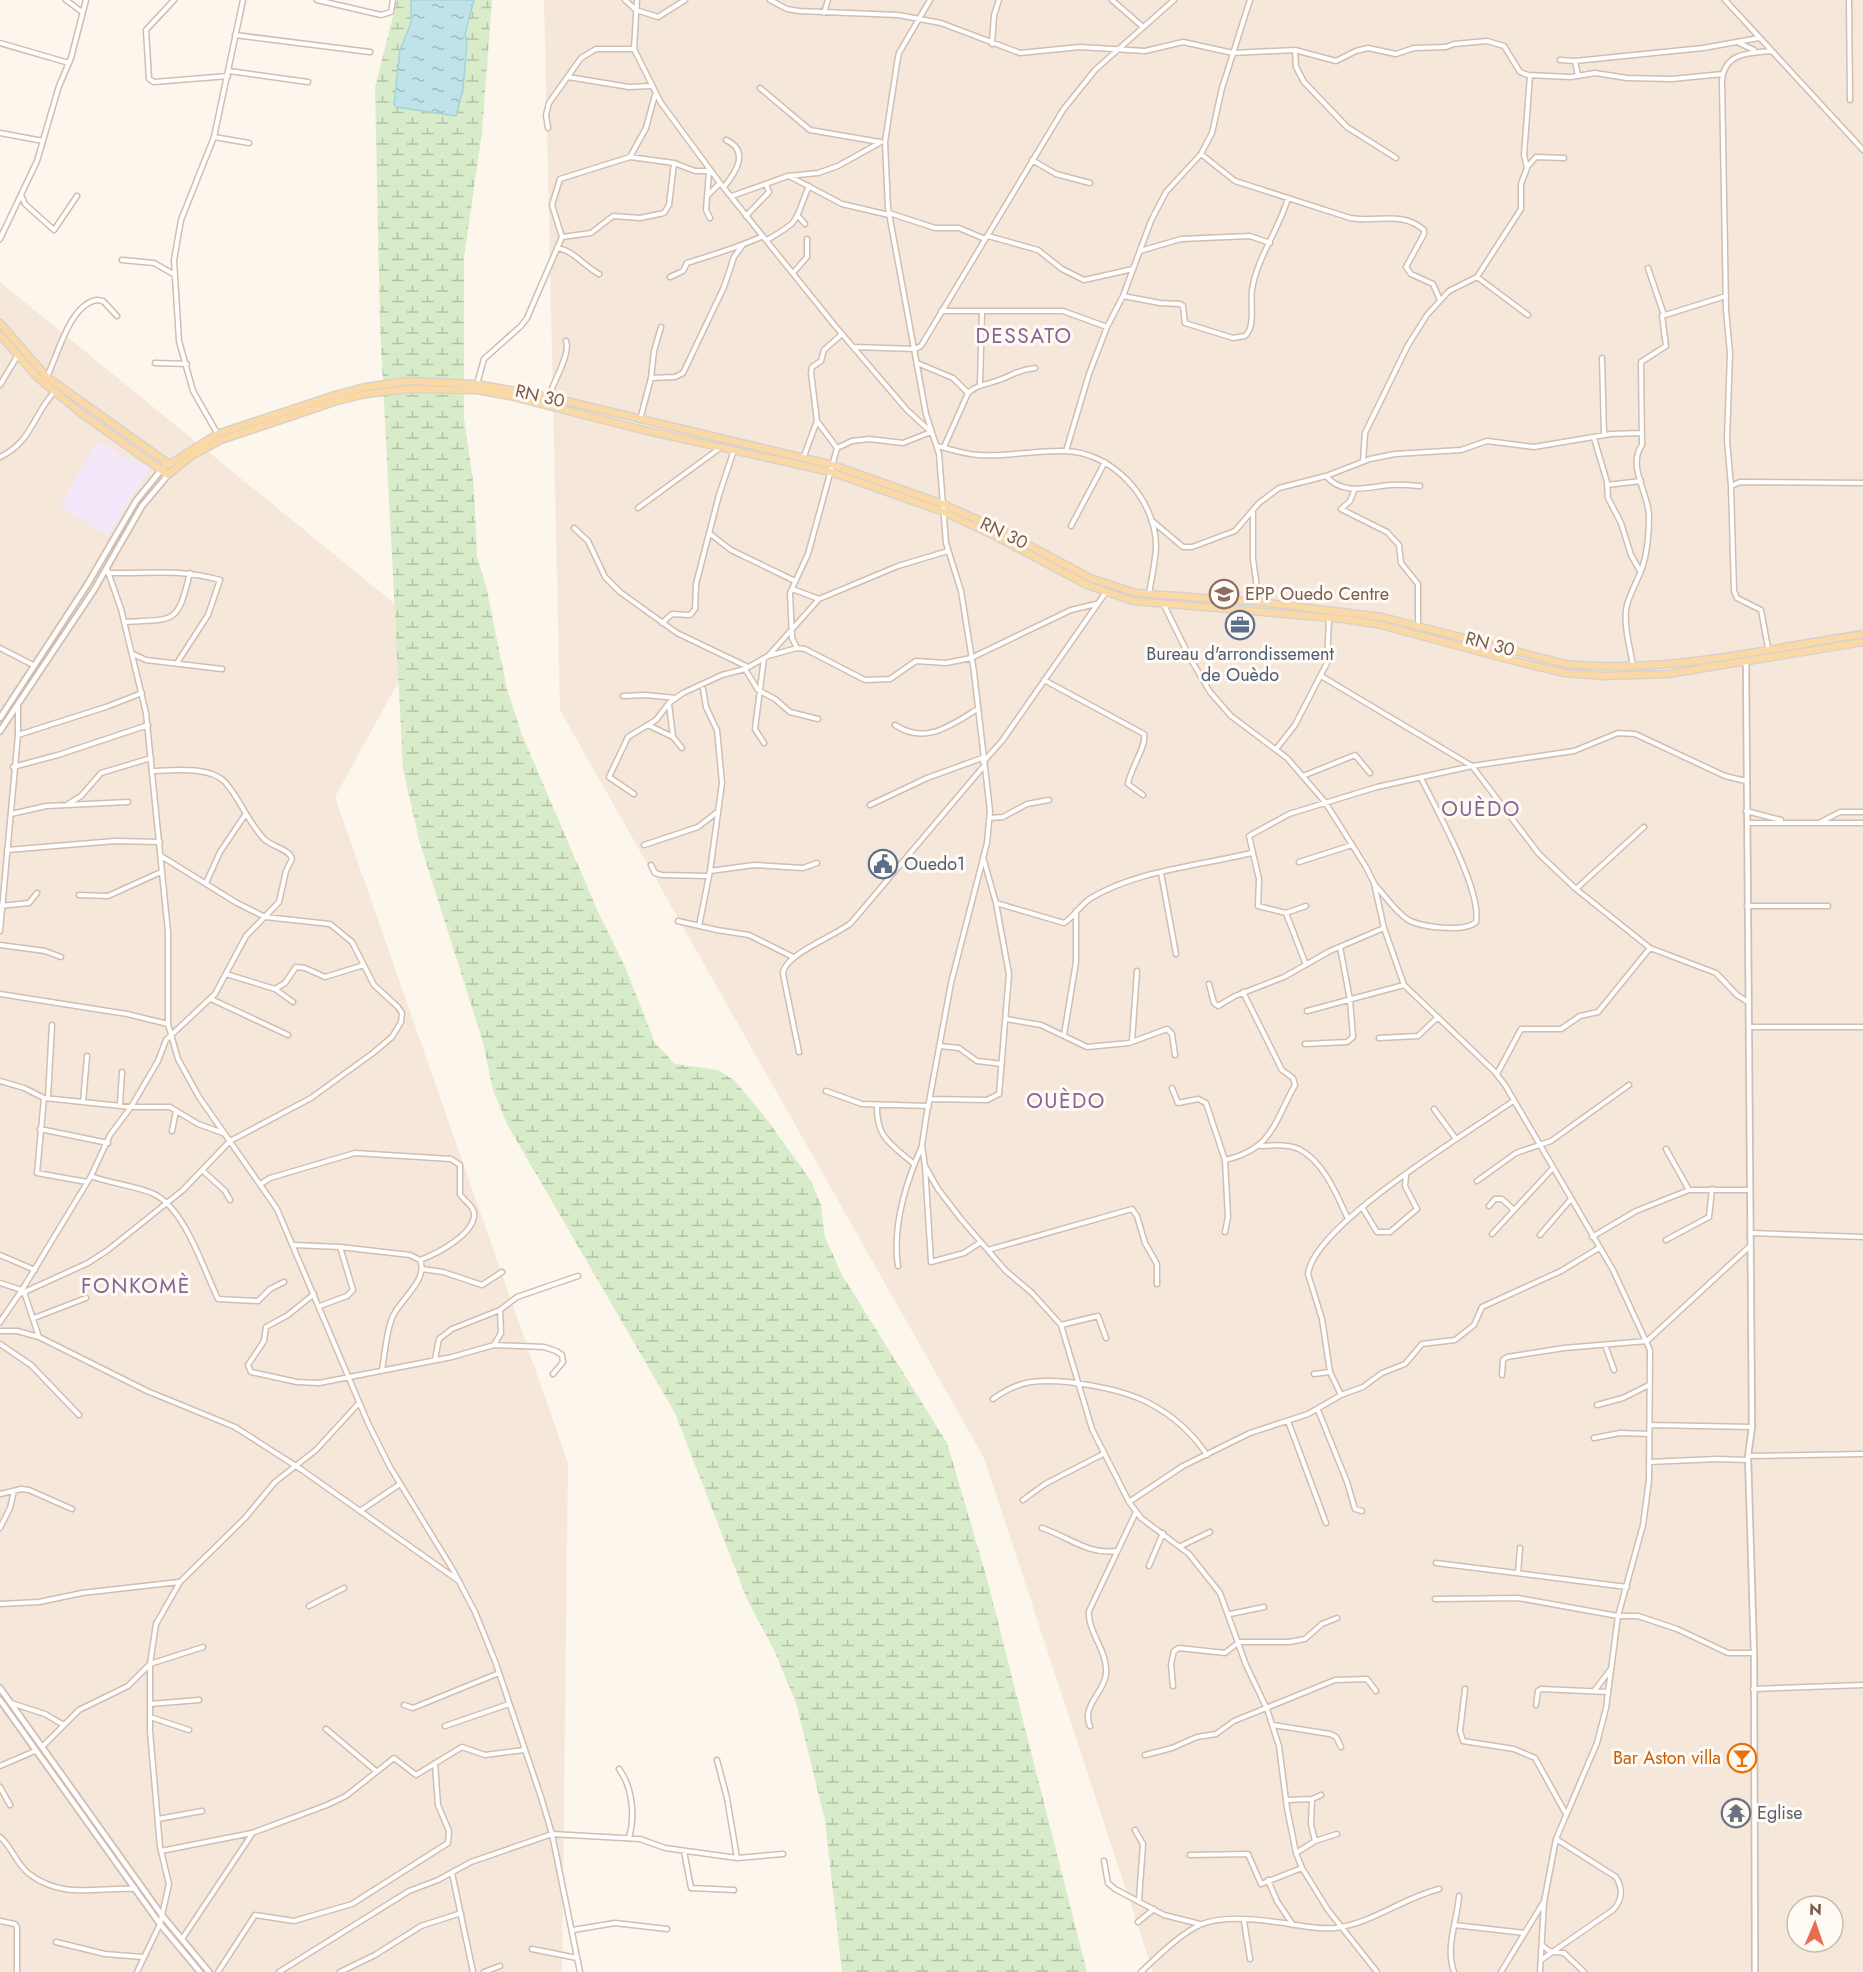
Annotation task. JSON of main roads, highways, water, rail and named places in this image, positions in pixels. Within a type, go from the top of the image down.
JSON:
[{"type":"main road","points":[[0,323],[47,377],[174,469]]},
{"type":"main road","points":[[0,335],[18,356],[55,391],[162,469]]},
{"type":"main road","name":"RN 30","points":[[1863,634],[1667,666],[1634,668],[1566,664],[1418,625],[1346,612],[1260,602],[1149,595],[1110,586],[1090,578],[1003,531],[943,504],[833,465],[804,456],[640,421],[549,397],[477,384],[409,381],[365,387],[217,434],[162,469],[168,475],[221,440],[303,412],[366,394],[410,389],[477,390],[831,472],[944,512],[1106,592],[1133,601],[1329,618],[1381,625],[1522,663],[1586,675],[1668,674],[1863,642]]},
{"type":"water","points":[[411,0],[474,0],[465,34],[467,43],[463,89],[456,116],[396,107],[394,104],[400,50],[411,23]]},
{"type":"place","name":"EPP Ouedo Centre","points":[[1224,594]]},
{"type":"place","name":"Bureau d'arrondissement de Ouèdo","points":[[1240,625]]},
{"type":"place","name":"Ouedo1","points":[[883,864]]},
{"type":"place","name":"Bar Aston villa","points":[[1742,1758]]},
{"type":"place","name":"Eglise","points":[[1736,1813]]},
{"type":"district","name":"DESSATO","points":[[1024,336]]},
{"type":"district","name":"OUÈDO","points":[[1481,809]]},
{"type":"district","name":"OUÈDO","points":[[1066,1101]]},
{"type":"district","name":"FONKOMÈ","points":[[136,1286]]}]
